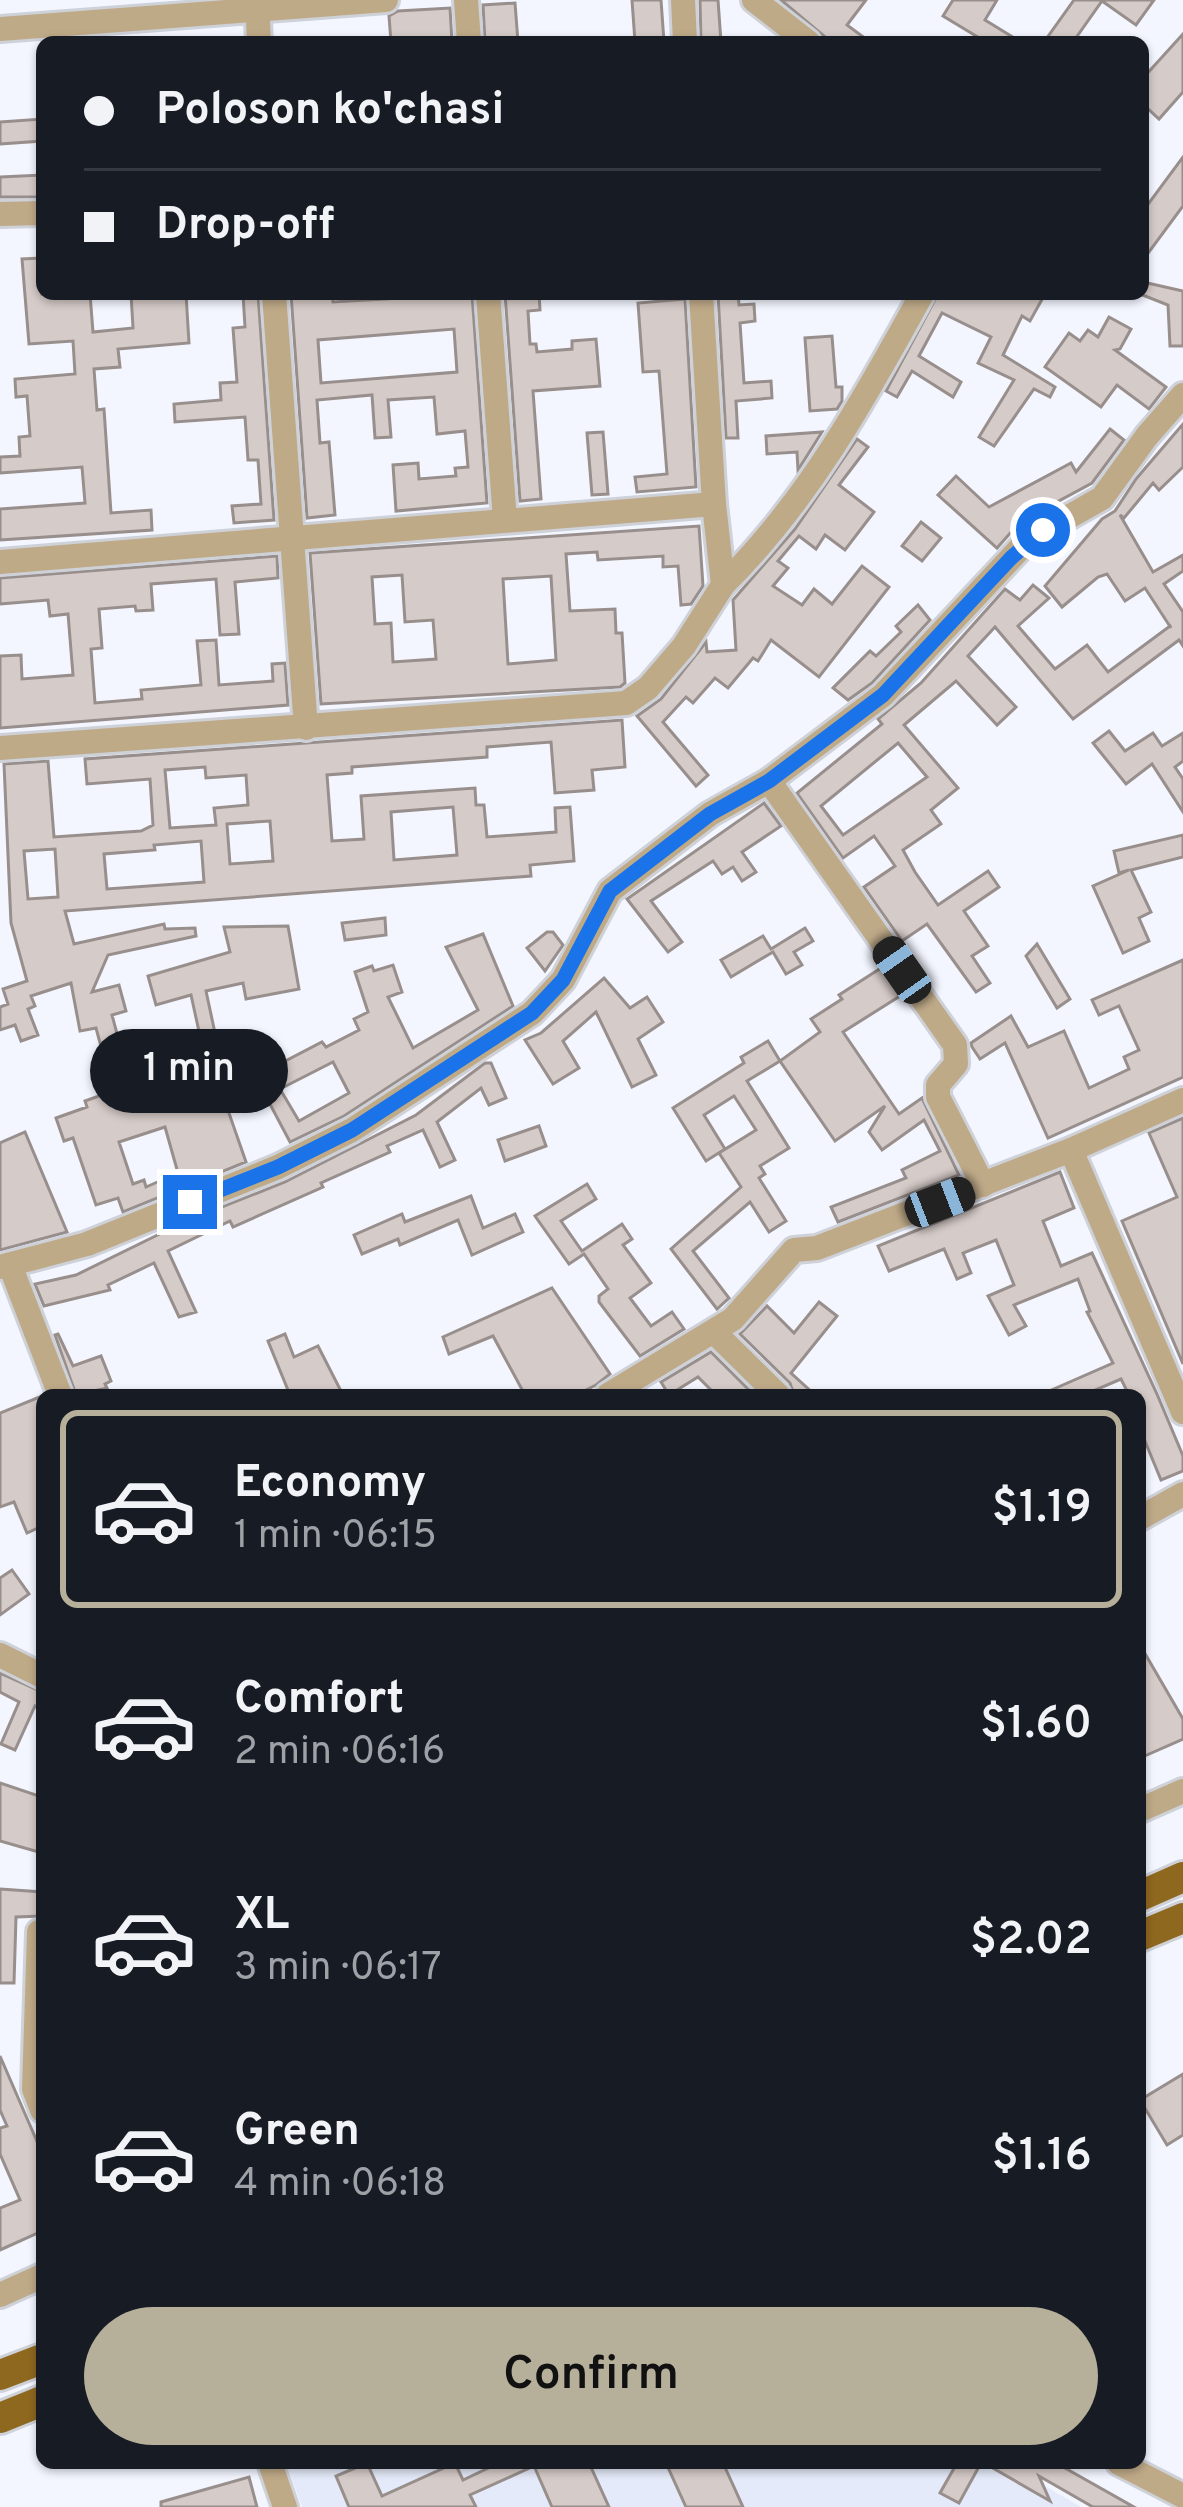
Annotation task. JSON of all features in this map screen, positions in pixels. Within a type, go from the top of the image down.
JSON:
[{"type":"main road","points":[[1146,1893],[1183,1877]]},
{"type":"main road","points":[[1146,1933],[1183,1918]]},
{"type":"main road","points":[[0,2375],[36,2361]]},
{"type":"main road","points":[[0,2418],[36,2403]]},
{"type":"street","points":[[0,29],[258,6],[386,0]]},
{"type":"street","points":[[466,0],[469,36]]},
{"type":"street","points":[[683,0],[686,36]]},
{"type":"street","points":[[754,0],[800,36]]},
{"type":"street","points":[[258,6],[260,36]]},
{"type":"street","points":[[0,214],[36,213]]},
{"type":"street","points":[[274,300],[306,728]]},
{"type":"street","points":[[488,300],[505,520]]},
{"type":"street","points":[[701,300],[723,585]]},
{"type":"street","points":[[0,748],[626,703],[649,688],[684,646],[723,585],[803,491],[842,437],[919,300]]},
{"type":"street","points":[[57,1389],[5,1266],[88,1244],[278,1167],[352,1130],[532,1013],[563,980],[610,891],[710,814],[769,781],[883,695],[1028,540],[1090,509],[1102,498],[1183,395]]},
{"type":"street","points":[[0,562],[714,504]]},
{"type":"street","points":[[769,781],[955,1045],[956,1064],[938,1085],[938,1096],[983,1185]]},
{"type":"street","points":[[618,1389],[733,1319],[794,1250],[836,1242],[1071,1150],[1183,1100]]},
{"type":"street","points":[[1071,1150],[1183,1412]]},
{"type":"street","points":[[714,1332],[772,1389]]},
{"type":"street","points":[[1146,1515],[1183,1494]]},
{"type":"street","points":[[0,1655],[36,1670]]},
{"type":"street","points":[[1146,1807],[1183,1791]]},
{"type":"street","points":[[36,2010],[36,2094]]},
{"type":"street","points":[[0,2295],[36,2279]]},
{"type":"street","points":[[271,2469],[285,2507]]},
{"type":"street","points":[[1131,2469],[1183,2495]]},
{"type":"shaded area","points":[[288,2469],[994,2469],[1039,2496],[1045,2486],[1081,2507],[302,2507]]},
{"type":"building","points":[[632,0],[661,0],[664,36],[635,36]]},
{"type":"building","points":[[700,0],[718,0],[721,36],[701,36]]},
{"type":"building","points":[[781,0],[866,0],[847,25],[862,36],[824,36]]},
{"type":"building","points":[[953,0],[997,0],[985,20],[1011,36],[976,36],[943,16]]},
{"type":"building","points":[[1074,0],[1154,0],[1136,25],[1102,1],[1077,36],[1048,36]]},
{"type":"building","points":[[515,3],[518,36],[485,36],[483,5]]},
{"type":"building","points":[[450,8],[452,36],[391,36],[389,16],[398,11]]},
{"type":"building","points":[[1183,34],[1183,92],[1159,119],[1149,110],[1149,71]]},
{"type":"building","points":[[36,119],[36,141],[0,144],[0,122]]},
{"type":"building","points":[[1183,157],[1183,206],[1149,252],[1149,203]]},
{"type":"building","points":[[36,175],[36,197],[0,197],[0,177]]},
{"type":"building","points":[[36,258],[36,300],[90,300],[93,332],[133,328],[131,300],[186,300],[189,343],[118,349],[120,367],[94,369],[97,410],[104,409],[111,513],[151,510],[152,530],[0,540],[0,509],[85,503],[82,467],[0,473],[0,457],[20,456],[19,437],[30,436],[27,396],[16,397],[15,379],[75,374],[73,341],[29,344],[22,259]]},
{"type":"building","points":[[1149,283],[1183,291],[1183,346],[1170,346],[1168,305],[1149,298]]},
{"type":"building","points":[[243,300],[258,300],[274,520],[234,523],[232,506],[261,504],[258,460],[248,460],[245,417],[175,422],[174,404],[221,400],[220,383],[237,382],[233,328],[245,327]]},
{"type":"building","points":[[291,300],[472,300],[487,503],[396,511],[393,465],[418,463],[419,479],[456,476],[455,468],[468,467],[465,431],[437,434],[434,397],[388,400],[391,437],[375,438],[372,395],[317,400],[320,443],[329,442],[335,515],[307,518]],"holes":[[[454,329],[457,372],[321,383],[318,340]]]},
{"type":"building","points":[[505,300],[539,300],[540,310],[528,311],[530,344],[536,344],[537,352],[572,349],[572,341],[596,339],[600,386],[533,391],[541,499],[520,501]]},
{"type":"building","points":[[685,300],[696,487],[637,492],[635,477],[667,474],[659,371],[643,372],[638,303]]},
{"type":"building","points":[[718,300],[739,300],[739,305],[754,304],[755,321],[740,323],[744,383],[771,381],[772,398],[736,401],[738,438],[726,438]]},
{"type":"building","points":[[935,300],[1042,300],[1030,321],[1022,316],[1003,355],[1055,387],[1050,397],[1034,389],[994,446],[979,437],[1014,380],[978,363],[991,337],[942,313],[919,356],[961,382],[953,397],[912,371],[897,397],[886,391]]},
{"type":"building","points":[[1109,317],[1131,329],[1115,350],[1166,387],[1149,409],[1117,385],[1101,407],[1045,367],[1069,333],[1080,341],[1088,330],[1098,337]]},
{"type":"building","points":[[832,336],[836,387],[842,387],[842,401],[837,409],[810,411],[805,338]]},
{"type":"building","points":[[1183,424],[1183,467],[1159,490],[1153,483],[1124,518],[1120,515],[1153,572],[1183,555],[1183,571],[1164,584],[1183,612],[1183,646],[1179,640],[1073,719],[995,627],[968,656],[1016,707],[997,725],[956,681],[904,725],[958,788],[931,810],[941,824],[903,850],[915,872],[938,905],[988,871],[999,887],[964,911],[988,946],[972,956],[990,983],[976,992],[927,924],[902,941],[864,887],[895,866],[874,836],[843,858],[797,793],[882,724],[878,719],[921,683],[1005,589],[1020,600],[1033,585],[1049,598],[1018,626],[1055,669],[1087,645],[1108,672],[1170,626],[1145,588],[1125,601],[1107,574],[1062,607],[1045,586],[1102,519],[1115,511]],"holes":[[[898,743],[927,777],[843,835],[821,806]]]},
{"type":"building","points":[[1110,429],[1124,440],[1092,483],[1020,522],[997,548],[938,495],[956,476],[989,507],[1071,463],[1076,472]]},
{"type":"building","points":[[603,432],[608,494],[592,495],[587,433]]},
{"type":"building","points":[[822,432],[798,470],[797,452],[767,454],[766,436]]},
{"type":"building","points":[[857,439],[868,447],[839,485],[874,512],[845,550],[825,535],[816,549],[799,536],[778,561],[788,568],[773,586],[802,605],[814,589],[832,604],[862,566],[889,587],[819,677],[771,640],[758,661],[753,658],[728,688],[715,678],[693,703],[686,697],[663,722],[708,775],[696,786],[637,716],[661,699],[706,642],[707,652],[736,650],[733,600],[795,529]]},
{"type":"building","points":[[921,522],[941,538],[922,561],[902,546]]},
{"type":"building","points":[[699,526],[703,586],[691,604],[681,605],[678,566],[663,567],[663,556],[598,560],[597,552],[566,554],[570,611],[615,609],[616,633],[622,633],[625,683],[620,687],[321,704],[310,553]],"holes":[[[402,575],[405,622],[433,620],[436,659],[393,662],[391,623],[375,624],[372,577]],[[551,576],[556,660],[508,664],[503,579]]]},
{"type":"building","points":[[277,556],[278,578],[235,582],[239,634],[220,635],[216,579],[151,584],[153,610],[136,611],[135,606],[99,609],[102,648],[91,649],[95,703],[142,699],[141,690],[201,685],[197,641],[216,640],[219,685],[273,681],[272,664],[285,663],[288,705],[0,728],[0,656],[21,655],[22,679],[73,675],[68,614],[50,616],[48,600],[0,604],[0,578]]},
{"type":"building","points":[[918,605],[930,620],[872,683],[848,700],[833,688],[870,651],[876,656],[901,632],[896,626]]},
{"type":"building","points":[[622,720],[625,767],[592,770],[594,790],[555,793],[551,742],[487,747],[487,757],[352,767],[352,773],[327,775],[332,841],[364,839],[361,796],[475,788],[476,805],[484,805],[487,837],[556,832],[555,808],[570,807],[574,861],[530,865],[531,876],[65,911],[74,944],[164,924],[165,929],[195,928],[196,936],[108,955],[92,992],[119,985],[126,1011],[112,1015],[131,1086],[165,1074],[168,1087],[246,1074],[248,1080],[255,1076],[245,1057],[257,1051],[268,1070],[322,1042],[326,1047],[359,1030],[354,1019],[368,1012],[355,972],[372,966],[374,971],[393,965],[402,992],[388,997],[413,1048],[478,1010],[446,947],[483,934],[513,1006],[344,1116],[290,1142],[262,1089],[223,1096],[246,1162],[123,1212],[118,1198],[96,1205],[73,1138],[64,1141],[56,1118],[113,1091],[96,1028],[80,1031],[71,983],[31,996],[35,1006],[28,1009],[38,1035],[21,1041],[15,1025],[0,1030],[0,1007],[8,1004],[3,989],[27,981],[11,923],[4,764],[48,761],[54,837],[141,831],[153,825],[150,779],[87,784],[85,759]],"holes":[[[205,767],[206,778],[246,775],[248,805],[214,808],[216,825],[170,828],[165,770]],[[453,807],[457,855],[394,860],[391,812]],[[270,821],[273,861],[230,864],[227,824]],[[201,841],[204,882],[107,889],[104,854],[155,850],[154,845]],[[55,849],[58,897],[28,899],[24,851]],[[333,1062],[349,1093],[299,1121],[280,1089]],[[165,1127],[178,1173],[146,1187],[144,1180],[133,1184],[119,1142]]]},
{"type":"building","points":[[1109,731],[1125,751],[1153,733],[1162,746],[1183,733],[1183,761],[1175,767],[1183,779],[1183,812],[1152,764],[1126,784],[1093,743]]},
{"type":"building","points":[[764,803],[781,826],[742,852],[756,872],[742,881],[733,867],[722,874],[713,861],[651,901],[682,942],[668,952],[627,899]]},
{"type":"building","points":[[1183,835],[1183,857],[1131,870],[1151,912],[1139,918],[1149,941],[1123,953],[1093,886],[1129,870],[1119,873],[1114,851]]},
{"type":"building","points":[[385,918],[386,935],[345,940],[342,923]]},
{"type":"building","points":[[288,926],[299,989],[246,999],[243,983],[206,991],[215,1033],[200,1036],[191,995],[156,1005],[148,976],[230,952],[224,927]]},
{"type":"building","points":[[805,928],[813,941],[794,952],[802,965],[786,974],[773,952],[731,977],[721,960],[763,936],[771,949]]},
{"type":"building","points":[[553,932],[563,945],[545,971],[527,948]]},
{"type":"building","points":[[1037,944],[1070,999],[1057,1008],[1026,956]]},
{"type":"building","points":[[1183,960],[1183,1077],[1048,1138],[1005,1043],[980,1059],[972,1047],[971,1043],[1011,1016],[1028,1047],[1064,1031],[1089,1088],[1129,1069],[1124,1057],[1139,1050],[1119,1006],[1099,1015],[1092,1000]]},
{"type":"building","points":[[881,968],[900,996],[843,1032],[899,1114],[922,1098],[959,1175],[838,1222],[831,1207],[906,1178],[902,1170],[940,1151],[924,1120],[882,1150],[869,1132],[885,1106],[835,1141],[780,1061],[820,1032],[811,1019]]},
{"type":"building","points":[[604,978],[630,1008],[647,997],[663,1022],[638,1039],[656,1075],[632,1087],[596,1012],[563,1041],[579,1068],[553,1084],[525,1040],[541,1033]]},
{"type":"building","points":[[768,1041],[780,1061],[747,1081],[789,1148],[760,1166],[765,1174],[759,1178],[786,1221],[769,1232],[750,1202],[693,1251],[729,1298],[717,1309],[671,1249],[741,1187],[719,1153],[756,1130],[734,1096],[704,1115],[725,1149],[706,1161],[673,1108],[744,1063],[741,1057]]},
{"type":"building","points":[[491,1063],[506,1098],[489,1105],[481,1088],[437,1122],[455,1160],[440,1167],[423,1130],[387,1146],[390,1152],[321,1183],[323,1187],[233,1227],[230,1221],[168,1251],[196,1312],[179,1317],[154,1263],[108,1285],[110,1290],[44,1306],[35,1284],[76,1275],[184,1222],[285,1182],[416,1115]]},
{"type":"building","points":[[1183,1118],[1183,1364],[1122,1221],[1177,1197],[1149,1133]]},
{"type":"building","points":[[539,1126],[546,1146],[505,1161],[498,1140]]},
{"type":"building","points":[[25,1132],[67,1232],[0,1250],[0,1143]]},
{"type":"building","points":[[1060,1172],[1074,1208],[1043,1221],[1061,1266],[1092,1253],[1183,1456],[1183,1471],[1161,1480],[1146,1444],[1146,1389],[1126,1389],[1121,1379],[1098,1389],[1054,1389],[1113,1363],[1087,1312],[1078,1279],[1014,1305],[1026,1326],[1009,1335],[988,1296],[1014,1285],[996,1240],[963,1253],[971,1273],[957,1279],[944,1249],[889,1271],[878,1246]]},
{"type":"building","points":[[587,1184],[596,1199],[561,1221],[582,1251],[622,1224],[632,1239],[623,1245],[651,1283],[630,1298],[651,1326],[672,1312],[684,1329],[640,1356],[599,1302],[608,1289],[584,1254],[569,1264],[535,1216]]},
{"type":"building","points":[[471,1196],[483,1228],[515,1214],[523,1232],[472,1255],[458,1220],[400,1245],[398,1239],[362,1254],[354,1235],[402,1214],[405,1222]]},
{"type":"building","points":[[552,1288],[610,1374],[588,1389],[522,1389],[493,1336],[449,1354],[443,1337]]},
{"type":"building","points":[[819,1302],[837,1316],[791,1373],[808,1389],[792,1389],[740,1334],[767,1306],[794,1333]]},
{"type":"building","points":[[285,1334],[294,1357],[318,1346],[340,1389],[288,1389],[268,1341]]},
{"type":"building","points":[[55,1335],[73,1366],[101,1356],[111,1381],[105,1384],[107,1388],[74,1389]]},
{"type":"building","points":[[711,1352],[748,1389],[710,1389],[698,1377],[679,1389],[665,1389],[661,1382]]},
{"type":"building","points":[[36,1398],[36,1529],[27,1533],[14,1502],[0,1507],[0,1413]]},
{"type":"building","points":[[12,1570],[29,1594],[0,1615],[0,1578]]},
{"type":"building","points":[[1146,1655],[1183,1719],[1183,1739],[1146,1755]]},
{"type":"building","points":[[0,1673],[36,1689],[36,1707],[15,1750],[1,1744],[19,1702],[0,1692]]},
{"type":"building","points":[[0,1783],[36,1795],[36,1851],[0,1841]]},
{"type":"building","points":[[0,1889],[36,1892],[36,1916],[16,1917],[14,1983],[0,1983]]},
{"type":"building","points":[[0,2056],[36,2139],[36,2234],[0,2250],[0,2208],[20,2200],[0,2154],[0,2128],[7,2126],[0,2110]]},
{"type":"building","points":[[1183,2074],[1183,2135],[1167,2145],[1146,2110],[1146,2096]]},
{"type":"building","points":[[370,2469],[382,2496],[442,2469],[458,2469],[463,2480],[486,2469],[527,2469],[470,2495],[476,2507],[349,2507],[336,2476]]},
{"type":"building","points":[[535,2469],[592,2469],[609,2507],[552,2507]]},
{"type":"building","points":[[669,2469],[726,2469],[743,2507],[686,2507]]},
{"type":"building","points":[[954,2469],[978,2469],[959,2503],[940,2493]]},
{"type":"building","points":[[994,2469],[1067,2469],[1134,2507],[1093,2507],[1039,2476],[1050,2501]]},
{"type":"building","points":[[249,2477],[257,2507],[161,2507],[161,2502]]},
{"type":"route","points":[[190,1202],[278,1167],[352,1130],[532,1013],[563,980],[610,891],[710,814],[769,781],[883,695],[1028,540],[1043,530]]}]
